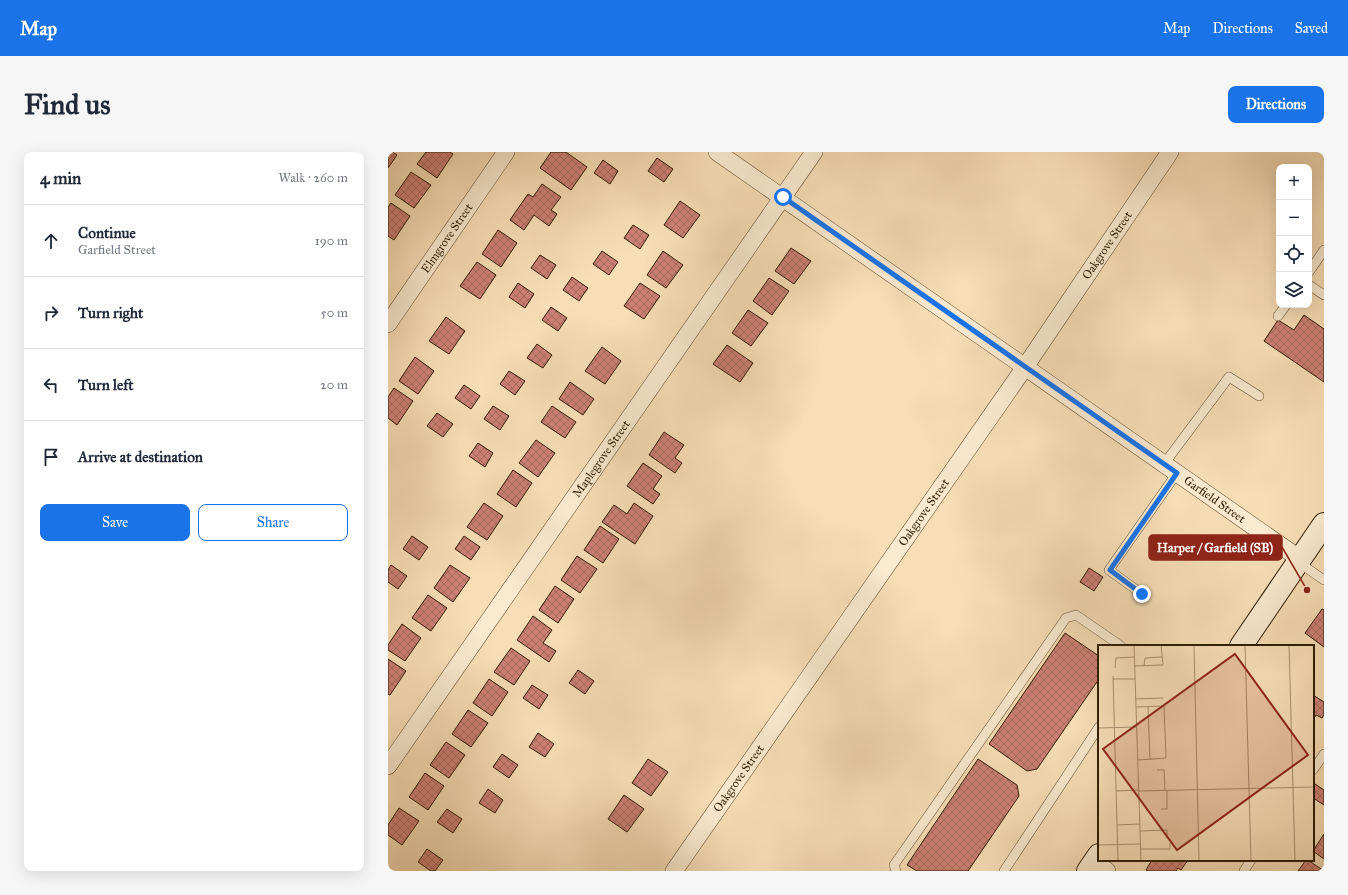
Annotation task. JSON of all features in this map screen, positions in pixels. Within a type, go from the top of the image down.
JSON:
[{"type":"main road","points":[[1242,645],[1324,524]]},
{"type":"street","name":"Elmgrove Street","points":[[388,324],[506,152]]},
{"type":"street","name":"Garfield Street","points":[[717,152],[1171,468],[1299,560]]},
{"type":"street","name":"Maplegrove Street","points":[[388,766],[814,152]]},
{"type":"street","name":"Oakgrove Street","points":[[674,871],[1025,366],[1170,152]]},
{"type":"lane","points":[[1312,268],[1324,250]]},
{"type":"lane","points":[[1312,287],[1324,295]]},
{"type":"lane","points":[[1278,316],[1284,308]]},
{"type":"lane","points":[[1142,594],[1110,570],[1171,468],[1229,377],[1259,396]]},
{"type":"lane","points":[[1299,560],[1324,580]]},
{"type":"lane","points":[[896,871],[894,865],[1066,618],[1076,615],[1120,645]]},
{"type":"lane","points":[[1004,871],[1098,729]]},
{"type":"lane","points":[[1314,769],[1324,754]]},
{"type":"lane","points":[[1244,871],[1250,861]]},
{"type":"building","points":[[388,152],[393,152],[397,155],[388,168]]},
{"type":"building","points":[[426,152],[450,152],[453,154],[437,178],[417,164]]},
{"type":"building","points":[[551,152],[566,152],[587,167],[571,190],[540,168]]},
{"type":"building","points":[[657,158],[673,169],[664,182],[648,171]]},
{"type":"building","points":[[603,160],[618,171],[610,184],[594,173]]},
{"type":"building","points":[[411,172],[431,185],[414,208],[395,195]]},
{"type":"building","points":[[542,184],[561,197],[551,210],[557,214],[549,226],[534,215],[524,230],[510,220],[528,194],[533,197]]},
{"type":"building","points":[[680,201],[700,215],[683,238],[664,225]]},
{"type":"building","points":[[391,203],[410,216],[394,240],[388,236],[388,207]]},
{"type":"building","points":[[633,225],[649,235],[640,249],[624,238]]},
{"type":"building","points":[[498,230],[517,243],[501,267],[482,254]]},
{"type":"building","points":[[791,248],[811,261],[794,284],[775,271]]},
{"type":"building","points":[[602,251],[618,262],[609,275],[593,264]]},
{"type":"building","points":[[663,251],[683,265],[666,288],[647,275]]},
{"type":"building","points":[[540,255],[556,265],[547,279],[531,268]]},
{"type":"building","points":[[477,262],[496,275],[480,299],[460,286]]},
{"type":"building","points":[[572,277],[588,288],[579,301],[563,290]]},
{"type":"building","points":[[769,278],[789,291],[772,315],[753,301]]},
{"type":"building","points":[[518,283],[534,294],[525,308],[509,297]]},
{"type":"building","points":[[640,283],[660,296],[644,319],[624,306]]},
{"type":"building","points":[[551,307],[567,318],[558,331],[542,320]]},
{"type":"building","points":[[748,310],[768,323],[751,346],[732,333]]},
{"type":"building","points":[[1304,315],[1324,329],[1324,382],[1264,341],[1278,320],[1294,330]]},
{"type":"building","points":[[446,317],[465,331],[449,354],[429,341]]},
{"type":"building","points":[[537,344],[552,355],[543,368],[527,358]]},
{"type":"building","points":[[727,345],[753,363],[740,382],[713,364]]},
{"type":"building","points":[[602,347],[621,361],[605,384],[585,371]]},
{"type":"building","points":[[415,357],[434,371],[418,394],[399,381]]},
{"type":"building","points":[[509,371],[525,381],[515,395],[500,384]]},
{"type":"building","points":[[570,382],[594,399],[583,415],[559,399]]},
{"type":"building","points":[[464,385],[480,396],[471,409],[455,398]]},
{"type":"building","points":[[394,388],[413,401],[397,425],[388,418],[388,397]]},
{"type":"building","points":[[493,406],[509,416],[500,430],[484,419]]},
{"type":"building","points":[[552,406],[576,422],[565,438],[541,422]]},
{"type":"building","points":[[437,413],[453,424],[443,437],[427,426]]},
{"type":"building","points":[[664,432],[684,445],[675,458],[682,463],[675,473],[649,455]]},
{"type":"building","points":[[536,440],[555,453],[538,477],[519,463]]},
{"type":"building","points":[[478,443],[493,453],[485,467],[469,456]]},
{"type":"building","points":[[643,463],[662,476],[653,489],[660,494],[653,504],[627,486]]},
{"type":"building","points":[[513,470],[532,483],[516,507],[497,494]]},
{"type":"building","points":[[484,503],[503,516],[487,540],[467,527]]},
{"type":"building","points":[[634,503],[653,516],[635,544],[602,522],[614,505],[627,514]]},
{"type":"building","points":[[600,526],[619,539],[603,563],[584,550]]},
{"type":"building","points":[[412,536],[428,547],[419,560],[403,549]]},
{"type":"building","points":[[464,536],[480,547],[471,560],[455,549]]},
{"type":"building","points":[[577,556],[597,569],[580,593],[561,580]]},
{"type":"building","points":[[391,565],[407,576],[398,589],[388,582],[388,570]]},
{"type":"building","points":[[450,565],[470,578],[453,602],[434,588]]},
{"type":"building","points":[[1089,568],[1103,577],[1094,591],[1080,582]]},
{"type":"building","points":[[555,586],[574,599],[558,623],[539,610]]},
{"type":"building","points":[[428,595],[447,608],[431,631],[412,618]]},
{"type":"building","points":[[1322,609],[1324,610],[1324,647],[1305,633]]},
{"type":"building","points":[[533,616],[552,630],[543,643],[556,651],[549,662],[517,640]]},
{"type":"building","points":[[402,624],[421,638],[405,661],[388,650],[388,645]]},
{"type":"building","points":[[1065,633],[1098,655],[1098,680],[1037,769],[1027,771],[989,744]]},
{"type":"building","points":[[511,648],[530,661],[514,685],[494,672]]},
{"type":"building","points":[[388,659],[406,671],[390,695],[388,694]]},
{"type":"building","points":[[578,670],[594,681],[585,694],[569,683]]},
{"type":"building","points":[[489,679],[508,692],[492,716],[473,703]]},
{"type":"building","points":[[532,685],[548,695],[539,709],[523,698]]},
{"type":"building","points":[[1314,696],[1324,702],[1324,715],[1322,718],[1316,715],[1314,718]]},
{"type":"building","points":[[468,710],[488,723],[471,747],[452,734]]},
{"type":"building","points":[[538,733],[554,744],[545,757],[529,747]]},
{"type":"building","points":[[446,742],[465,755],[449,778],[430,765]]},
{"type":"building","points":[[502,754],[518,765],[509,778],[493,767]]},
{"type":"building","points":[[648,759],[668,772],[651,796],[632,783]]},
{"type":"building","points":[[978,759],[1017,785],[1019,796],[968,871],[917,871],[907,865]]},
{"type":"building","points":[[425,773],[444,786],[428,810],[409,797]]},
{"type":"building","points":[[1315,784],[1324,790],[1324,805],[1314,799]]},
{"type":"building","points":[[488,789],[503,800],[495,813],[479,803]]},
{"type":"building","points":[[624,795],[644,809],[627,832],[608,819]]},
{"type":"building","points":[[399,808],[419,821],[402,845],[388,835],[388,825]]},
{"type":"building","points":[[447,809],[462,819],[453,833],[437,822]]},
{"type":"building","points":[[1324,834],[1324,859],[1314,852]]},
{"type":"building","points":[[427,849],[443,860],[435,871],[431,871],[418,862]]},
{"type":"building","points":[[1151,861],[1187,861],[1181,870],[1178,868],[1176,871],[1146,870]]},
{"type":"building","points":[[1305,861],[1309,861],[1324,871],[1298,871]]},
{"type":"place","name":"Harper / Garfield (SB)","points":[[1307,590]]},
{"type":"route","points":[[783,197],[1177,473],[1110,570],[1142,594]]}]
